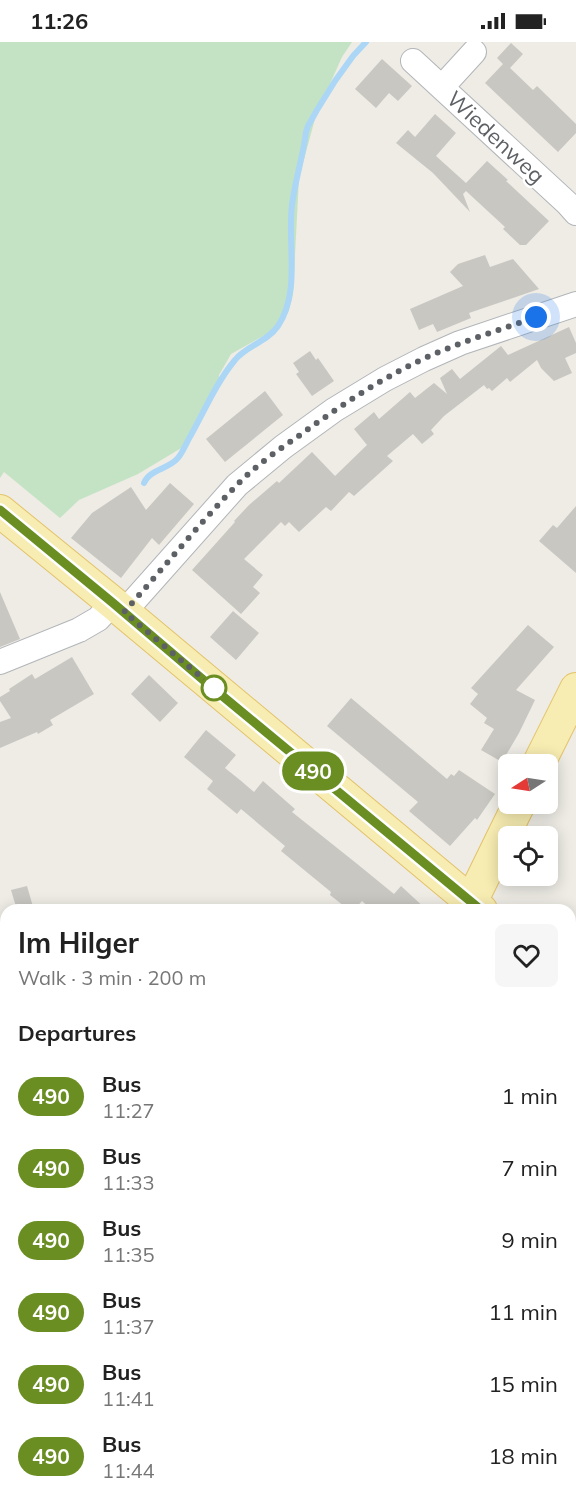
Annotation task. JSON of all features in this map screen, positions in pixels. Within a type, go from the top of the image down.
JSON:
[{"type":"main road","points":[[0,510],[468,904]]},
{"type":"main road","points":[[544,754],[576,689]]},
{"type":"main road","points":[[475,904],[515,814]]},
{"type":"street","name":"Wiedenweg","points":[[442,87],[474,52]]},
{"type":"street","name":"Wiedenweg","points":[[413,61],[576,213]]},
{"type":"street","points":[[0,662],[79,630],[118,607],[237,485],[283,447],[334,410],[385,379],[424,359],[460,344],[576,304]]},
{"type":"green space","points":[[0,42],[352,42],[342,57],[316,115],[299,178],[293,294],[288,313],[272,331],[231,354],[219,375],[219,388],[183,447],[138,474],[79,500],[60,518],[4,472],[0,478]]},
{"type":"building","points":[[511,43],[523,54],[510,68],[533,90],[537,86],[576,124],[576,133],[558,152],[485,83],[503,64],[497,58]]},
{"type":"building","points":[[382,59],[412,86],[398,101],[389,93],[376,108],[355,89]]},
{"type":"building","points":[[435,114],[456,133],[436,156],[466,183],[487,161],[549,221],[526,245],[520,245],[503,229],[505,227],[466,191],[463,194],[470,212],[433,173],[396,143],[408,130],[415,137]]},
{"type":"building","points":[[485,255],[490,267],[513,259],[539,289],[469,313],[471,318],[437,332],[433,324],[419,330],[410,309],[463,286],[450,272],[458,264]]},
{"type":"building","points":[[569,327],[576,343],[576,353],[565,358],[572,373],[554,381],[541,368],[537,360],[510,382],[507,378],[492,391],[484,385],[444,416],[431,430],[434,434],[422,444],[413,434],[387,456],[393,461],[354,496],[349,492],[331,511],[326,507],[299,532],[289,522],[285,526],[281,522],[244,559],[263,575],[253,587],[260,593],[241,614],[192,570],[249,505],[277,481],[279,483],[312,452],[335,476],[367,445],[354,429],[374,412],[379,419],[410,392],[415,398],[434,383],[447,394],[440,378],[452,369],[460,379],[501,346],[508,355]]},
{"type":"building","points":[[310,351],[316,360],[318,358],[334,381],[312,396],[296,374],[299,372],[293,363]]},
{"type":"building","points":[[265,391],[283,415],[225,462],[206,439]]},
{"type":"building","points":[[170,483],[194,504],[159,545],[152,538],[121,578],[71,538],[92,513],[131,487],[146,510]]},
{"type":"building","points":[[576,506],[576,573],[539,541],[553,525],[557,528]]},
{"type":"building","points":[[0,592],[20,639],[0,647]]},
{"type":"building","points":[[233,611],[259,633],[236,660],[210,637]]},
{"type":"building","points":[[528,625],[554,647],[516,690],[535,700],[507,754],[498,754],[498,760],[481,750],[494,729],[484,723],[487,718],[470,704],[478,694],[471,688]]},
{"type":"building","points":[[72,657],[94,694],[50,720],[53,725],[38,734],[37,732],[0,748],[0,722],[11,718],[0,701],[0,697],[32,674],[35,679]]},
{"type":"building","points":[[149,675],[178,703],[160,722],[131,694]]},
{"type":"building","points":[[351,698],[447,779],[459,770],[495,794],[477,820],[475,818],[450,846],[409,811],[418,802],[327,726]]},
{"type":"building","points":[[206,730],[236,755],[225,768],[254,792],[263,781],[295,809],[292,812],[394,894],[401,886],[420,904],[365,904],[362,901],[359,904],[341,904],[330,895],[331,892],[281,851],[285,846],[241,809],[237,814],[207,789],[213,781],[184,757]]},
{"type":"building","points":[[27,886],[32,904],[15,904],[11,890]]},
{"type":"waterway","points":[[144,483],[150,475],[179,457],[228,369],[240,355],[278,326],[289,298],[292,267],[292,205],[306,132],[335,81],[366,42]]},
{"type":"bus line","name":"490","points":[[0,510],[474,904]]},
{"type":"route","points":[[214,688],[124,612],[165,564],[237,485],[283,447],[334,410],[385,379],[424,359],[536,317]]}]
